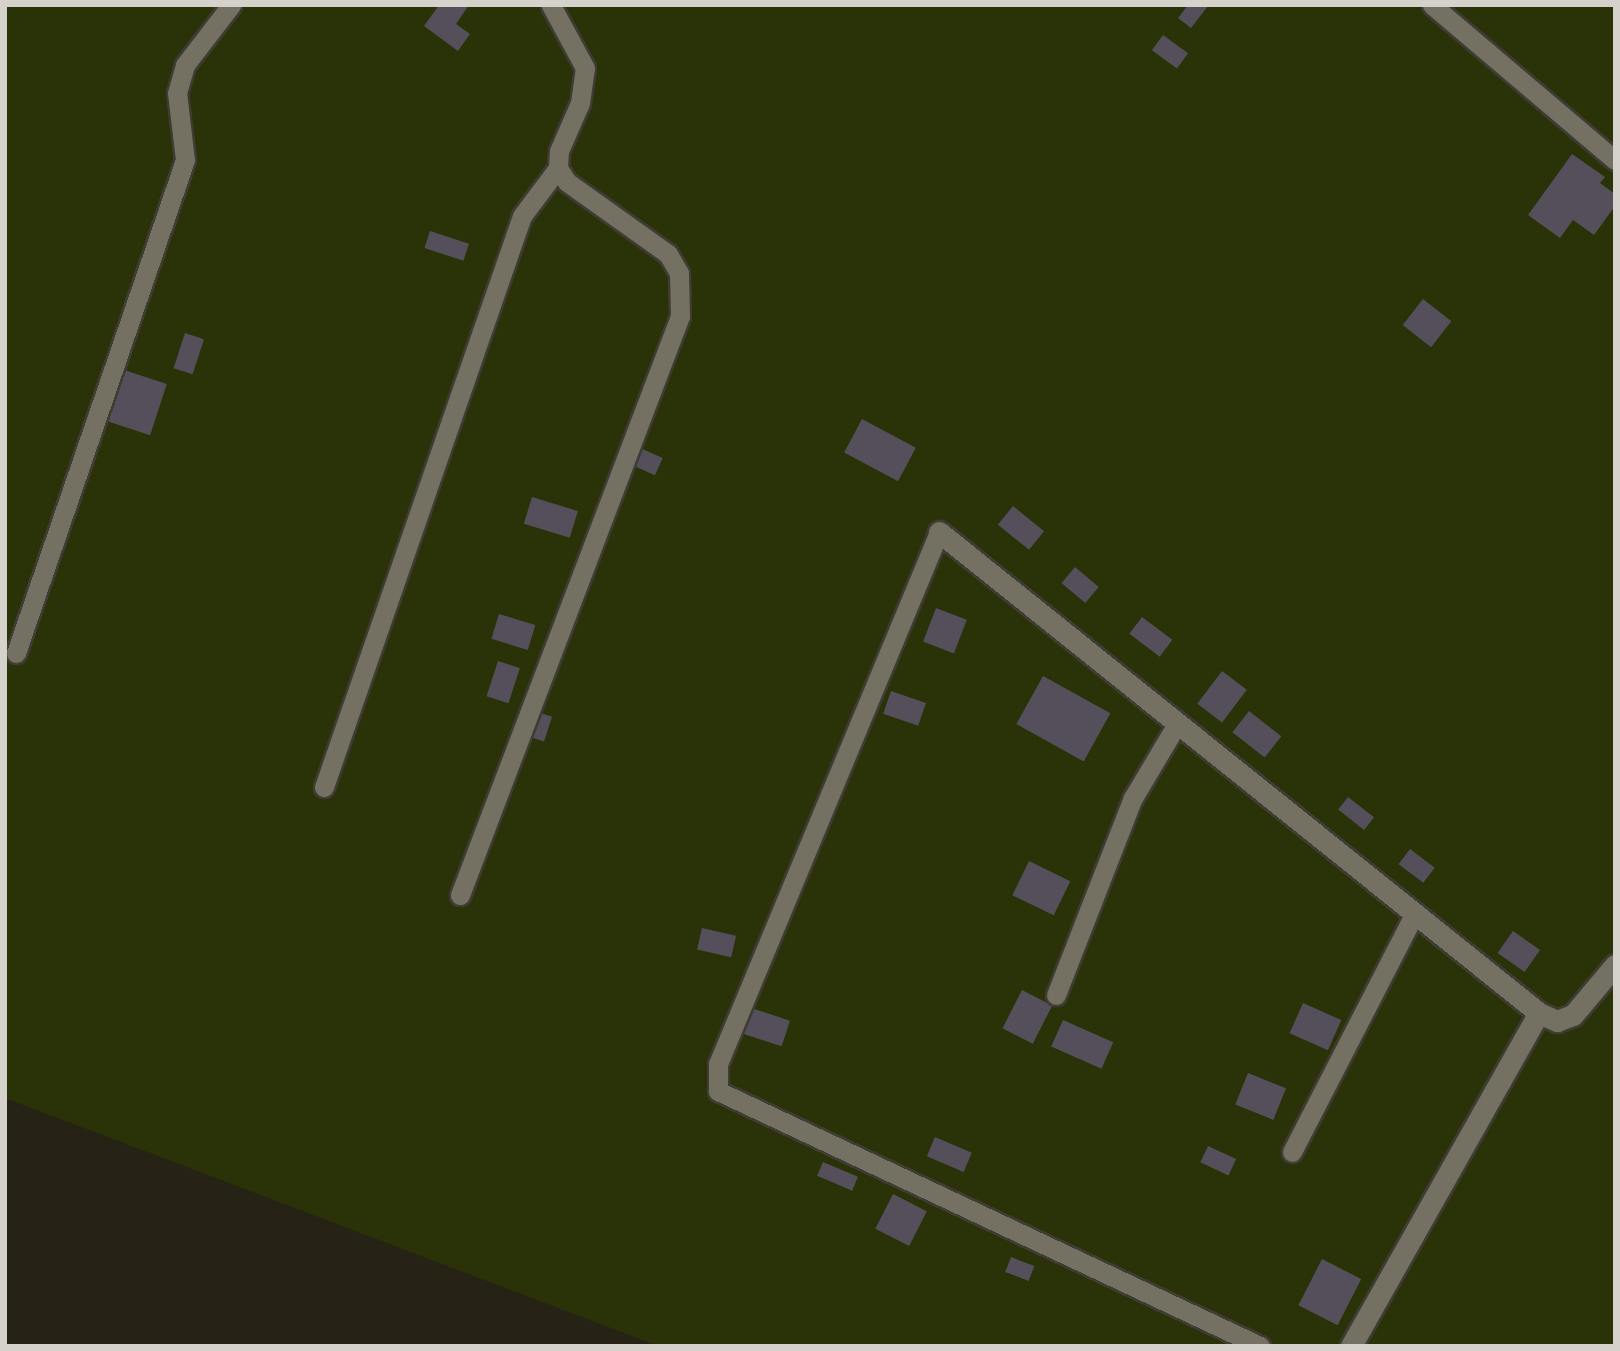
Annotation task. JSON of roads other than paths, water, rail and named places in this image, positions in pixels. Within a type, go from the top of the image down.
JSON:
[{"type":"street","points":[[939,533],[1539,1013],[1557,1021],[1573,1014],[1615,965]]},
{"type":"street","points":[[1351,1346],[1539,1013]]},
{"type":"lane","points":[[16,653],[185,160],[177,93],[185,65],[231,5]]},
{"type":"lane","points":[[324,787],[522,216],[558,168],[559,151],[580,103],[584,68],[551,5]]},
{"type":"lane","points":[[1432,5],[1615,160]]},
{"type":"lane","points":[[460,895],[680,316],[679,274],[668,254],[567,182],[558,168]]},
{"type":"lane","points":[[939,533],[718,1064],[718,1091],[1260,1346]]},
{"type":"lane","points":[[1056,995],[1133,798],[1177,724]]},
{"type":"lane","points":[[1292,1152],[1415,913]]}]
